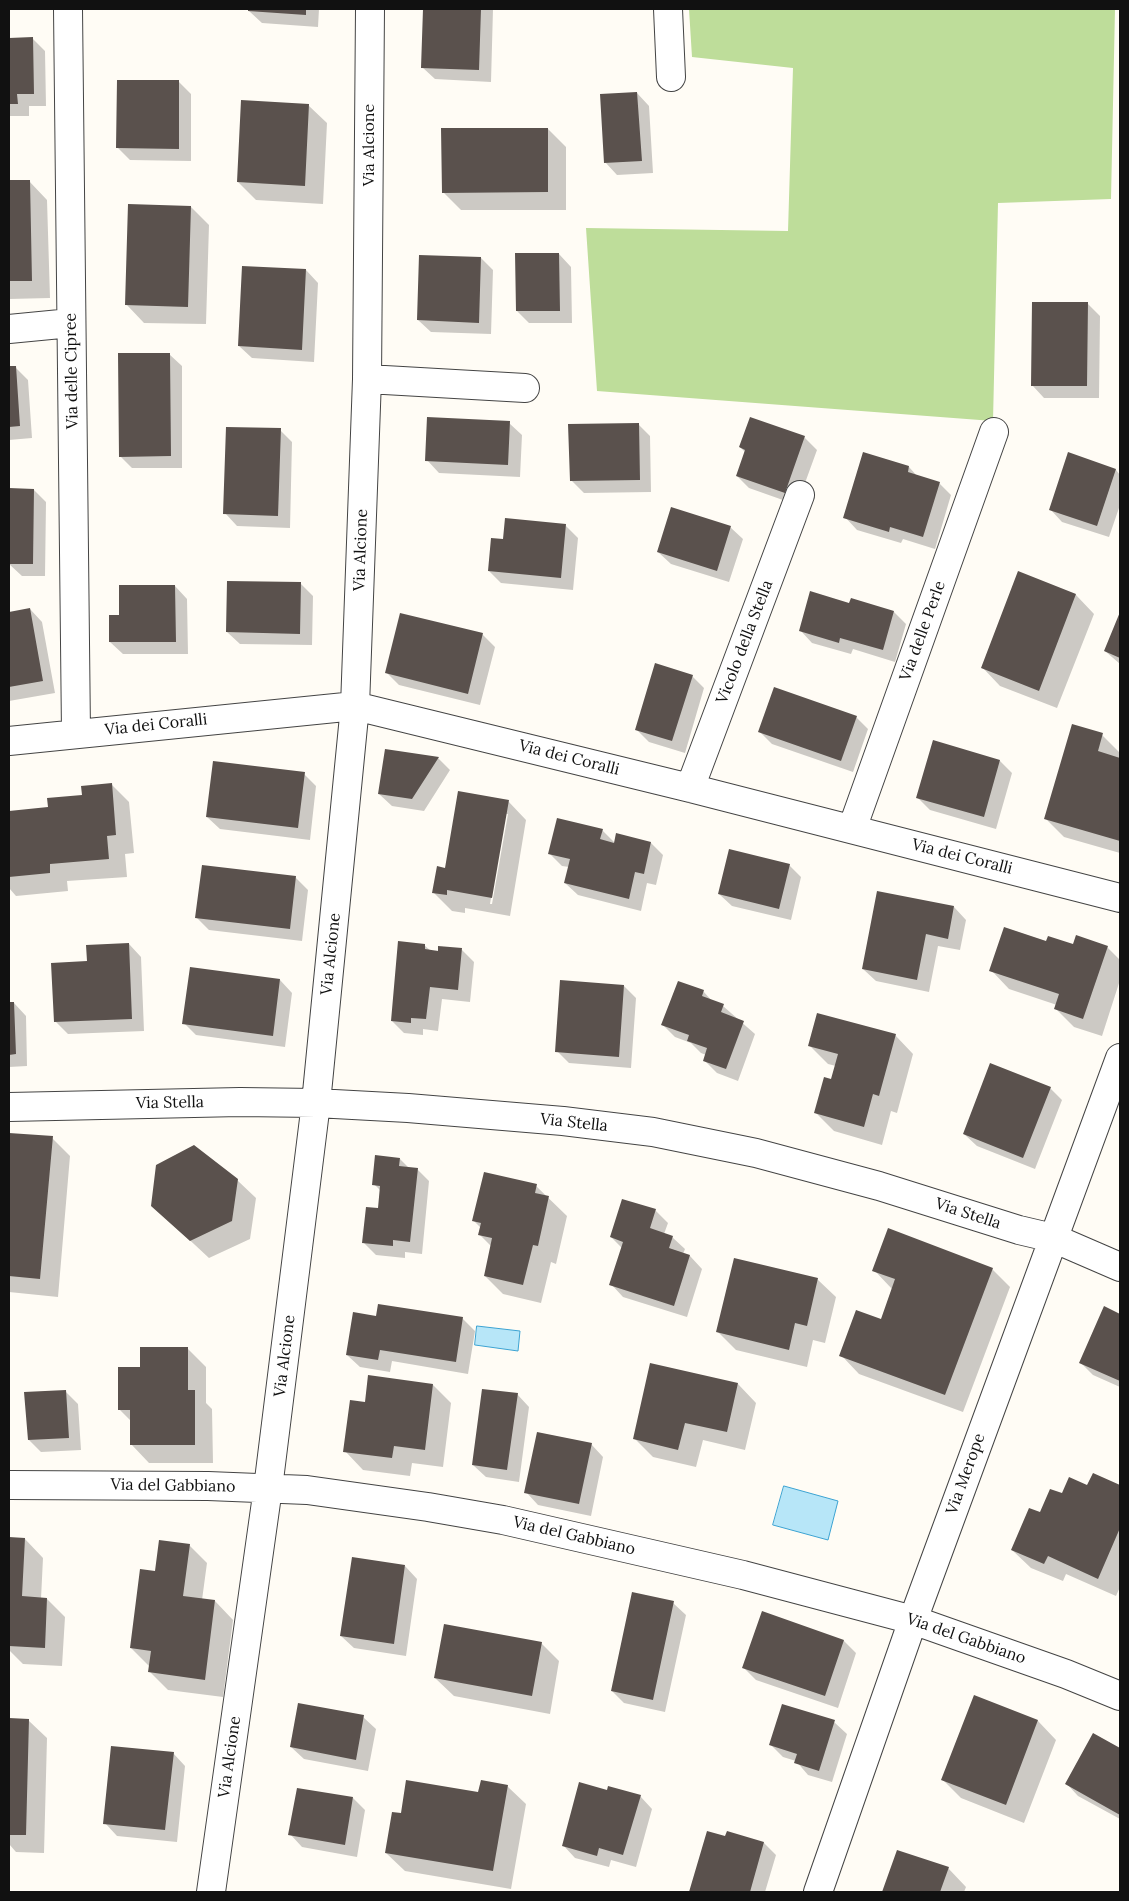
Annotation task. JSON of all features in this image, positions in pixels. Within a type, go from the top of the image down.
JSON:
[{"type":"street","name":"Via delle Cipree","points":[[68,9],[76,733]]},
{"type":"street","name":"Via Alcione","points":[[211,1892],[268,1488],[316,1102],[355,706],[367,379],[370,9]]},
{"type":"street","points":[[668,9],[671,77]]},
{"type":"street","points":[[9,329],[71,323]]},
{"type":"street","points":[[367,379],[525,388]]},
{"type":"street","name":"Via delle Perle","points":[[852,829],[994,432]]},
{"type":"street","name":"Vicolo della Stella","points":[[690,788],[800,496]]},
{"type":"street","name":"Via dei Coralli","points":[[9,740],[355,706],[690,788],[1120,898]]},
{"type":"street","name":"Via Merope","points":[[818,1892],[913,1620],[1120,1058]]},
{"type":"street","name":"Via Stella","points":[[9,1107],[316,1102],[563,1121],[669,1135],[756,1153],[907,1194],[1019,1230],[1053,1238],[1120,1267]]},
{"type":"street","name":"Via del Gabbiano","points":[[9,1485],[268,1488],[346,1495],[503,1520],[717,1569],[913,1620],[1066,1674],[1120,1696]]},
{"type":"green space","points":[[689,9],[1115,9],[1111,199],[998,203],[993,421],[597,391],[586,228],[788,231],[793,68],[692,57]]},
{"type":"water","points":[[477,1326],[520,1331],[518,1351],[475,1345]]},
{"type":"water","points":[[784,1486],[838,1501],[828,1540],[773,1525]]},
{"type":"building","points":[[248,9],[306,9],[306,15],[248,11]]},
{"type":"building","points":[[423,9],[481,9],[479,70],[421,68]]},
{"type":"building","points":[[33,37],[34,94],[17,94],[18,104],[9,104],[9,38]]},
{"type":"building","points":[[117,80],[179,80],[179,149],[116,148]]},
{"type":"building","points":[[637,92],[642,161],[604,163],[600,94]]},
{"type":"building","points":[[241,100],[309,104],[305,186],[237,182]]},
{"type":"building","points":[[441,128],[548,128],[548,192],[442,193]]},
{"type":"building","points":[[9,180],[30,180],[32,281],[9,281]]},
{"type":"building","points":[[128,204],[191,206],[188,307],[125,305]]},
{"type":"building","points":[[515,253],[559,253],[560,311],[516,311]]},
{"type":"building","points":[[419,255],[481,257],[479,323],[417,320]]},
{"type":"building","points":[[242,266],[306,269],[302,350],[238,346]]},
{"type":"building","points":[[1032,302],[1088,302],[1087,386],[1031,386]]},
{"type":"building","points":[[118,353],[170,353],[171,456],[119,457]]},
{"type":"building","points":[[9,366],[16,366],[20,426],[9,427]]},
{"type":"building","points":[[427,417],[510,421],[508,465],[425,461]]},
{"type":"building","points":[[750,417],[805,436],[785,493],[736,476],[745,450],[739,447]]},
{"type":"building","points":[[639,423],[640,480],[570,481],[568,424]]},
{"type":"building","points":[[226,427],[281,428],[278,516],[223,514]]},
{"type":"building","points":[[863,452],[909,466],[908,472],[940,482],[923,537],[890,527],[889,532],[843,518]]},
{"type":"building","points":[[1068,452],[1116,469],[1097,526],[1049,510]]},
{"type":"building","points":[[9,488],[34,489],[33,564],[9,564]]},
{"type":"building","points":[[671,507],[731,526],[717,571],[657,552]]},
{"type":"building","points":[[505,518],[566,524],[561,578],[488,571],[491,538],[503,539]]},
{"type":"building","points":[[1018,571],[1076,594],[1039,691],[981,668]]},
{"type":"building","points":[[227,581],[301,582],[300,634],[226,632]]},
{"type":"building","points":[[119,585],[175,585],[176,642],[109,642],[109,615],[119,615]]},
{"type":"building","points":[[810,591],[849,603],[851,598],[894,611],[883,650],[840,638],[839,643],[799,631]]},
{"type":"building","points":[[30,608],[43,681],[9,687],[9,612]]},
{"type":"building","points":[[1120,612],[1120,658],[1104,651]]},
{"type":"building","points":[[400,613],[483,633],[468,694],[385,673]]},
{"type":"building","points":[[655,663],[693,675],[672,741],[635,730]]},
{"type":"building","points":[[774,687],[857,716],[841,761],[758,732]]},
{"type":"building","points":[[1072,724],[1103,733],[1098,751],[1120,758],[1120,841],[1044,819]]},
{"type":"building","points":[[933,740],[1000,760],[984,817],[916,798]]},
{"type":"building","points":[[385,749],[439,757],[412,799],[378,794]]},
{"type":"building","points":[[213,761],[305,772],[298,828],[206,817]]},
{"type":"building","points":[[112,783],[116,835],[107,836],[109,859],[50,864],[50,873],[9,877],[9,811],[48,807],[47,798],[82,795],[81,786]]},
{"type":"building","points":[[458,791],[509,800],[492,898],[447,890],[447,895],[432,893],[437,866],[445,868]]},
{"type":"building","points":[[557,818],[603,829],[600,839],[614,843],[616,833],[651,842],[644,874],[635,872],[629,899],[564,883],[570,859],[548,854]]},
{"type":"building","points":[[729,849],[790,864],[779,909],[718,894]]},
{"type":"building","points":[[202,865],[296,876],[290,929],[195,918]]},
{"type":"building","points":[[877,891],[954,906],[948,939],[926,934],[917,980],[862,969]]},
{"type":"building","points":[[1004,927],[1046,941],[1048,936],[1073,944],[1076,935],[1108,946],[1083,1019],[1054,1009],[1059,994],[989,971]]},
{"type":"building","points":[[398,941],[425,944],[425,949],[438,951],[438,946],[462,948],[458,990],[430,987],[426,1019],[411,1018],[411,1023],[391,1021]]},
{"type":"building","points":[[129,943],[132,1019],[54,1022],[51,963],[87,961],[86,945]]},
{"type":"building","points":[[190,967],[280,979],[273,1036],[182,1024]]},
{"type":"building","points":[[560,980],[624,985],[619,1057],[555,1052]]},
{"type":"building","points":[[678,981],[704,990],[702,996],[724,1004],[721,1012],[744,1021],[726,1069],[703,1061],[707,1048],[687,1041],[689,1035],[661,1025]]},
{"type":"building","points":[[9,1002],[14,1002],[16,1054],[9,1055]]},
{"type":"building","points":[[817,1013],[896,1034],[879,1096],[873,1094],[864,1127],[814,1113],[824,1077],[831,1079],[838,1054],[808,1046]]},
{"type":"building","points":[[990,1063],[1051,1087],[1023,1158],[963,1134]]},
{"type":"building","points":[[9,1133],[53,1136],[40,1279],[9,1276]]},
{"type":"building","points":[[194,1145],[238,1179],[232,1221],[190,1241],[151,1206],[156,1165]]},
{"type":"building","points":[[375,1155],[400,1158],[399,1166],[418,1168],[410,1242],[393,1240],[393,1246],[362,1243],[366,1207],[378,1208],[380,1186],[372,1185]]},
{"type":"building","points":[[484,1172],[537,1184],[535,1193],[549,1196],[538,1246],[533,1245],[523,1285],[484,1276],[492,1238],[478,1235],[481,1223],[472,1221]]},
{"type":"building","points":[[622,1199],[656,1209],[650,1228],[673,1236],[669,1248],[690,1255],[674,1306],[609,1285],[623,1242],[610,1237]]},
{"type":"building","points":[[888,1228],[993,1268],[945,1395],[839,1356],[856,1310],[881,1319],[895,1279],[872,1271]]},
{"type":"building","points":[[734,1258],[818,1278],[807,1326],[795,1323],[789,1350],[716,1332]]},
{"type":"building","points":[[378,1304],[463,1317],[456,1362],[380,1350],[378,1360],[346,1355],[353,1312],[376,1316]]},
{"type":"building","points":[[1104,1306],[1120,1314],[1120,1381],[1079,1363]]},
{"type":"building","points":[[140,1347],[188,1347],[188,1390],[195,1390],[195,1445],[130,1445],[130,1410],[118,1410],[118,1367],[140,1367]]},
{"type":"building","points":[[650,1363],[738,1383],[727,1432],[685,1423],[678,1450],[633,1439]]},
{"type":"building","points":[[368,1375],[433,1384],[425,1450],[394,1446],[392,1458],[343,1452],[350,1400],[365,1402]]},
{"type":"building","points":[[482,1389],[518,1393],[507,1470],[472,1465]]},
{"type":"building","points":[[66,1390],[69,1438],[28,1440],[24,1392]]},
{"type":"building","points":[[537,1432],[592,1443],[579,1504],[524,1493]]},
{"type":"building","points":[[1093,1473],[1120,1485],[1120,1528],[1098,1579],[1048,1556],[1044,1564],[1011,1550],[1029,1508],[1040,1512],[1050,1489],[1062,1493],[1069,1477],[1087,1485]]},
{"type":"building","points":[[9,1537],[25,1538],[22,1596],[47,1598],[45,1648],[9,1646]]},
{"type":"building","points":[[159,1540],[190,1544],[183,1596],[215,1600],[205,1680],[148,1672],[151,1651],[130,1648],[140,1569],[155,1571]]},
{"type":"building","points":[[352,1557],[405,1565],[394,1644],[340,1636]]},
{"type":"building","points":[[632,1592],[674,1601],[653,1700],[611,1691]]},
{"type":"building","points":[[762,1611],[844,1640],[825,1696],[742,1668]]},
{"type":"building","points":[[444,1624],[542,1642],[532,1696],[434,1678]]},
{"type":"building","points":[[974,1695],[1038,1720],[1006,1805],[941,1780]]},
{"type":"building","points":[[298,1703],[364,1715],[356,1760],[290,1747]]},
{"type":"building","points":[[782,1704],[835,1720],[819,1771],[794,1763],[797,1754],[769,1745]]},
{"type":"building","points":[[9,1718],[29,1719],[26,1835],[9,1835]]},
{"type":"building","points":[[1093,1733],[1120,1748],[1120,1815],[1065,1784]]},
{"type":"building","points":[[111,1746],[174,1752],[165,1830],[103,1824]]},
{"type":"building","points":[[406,1780],[478,1792],[481,1780],[508,1785],[493,1871],[385,1853],[392,1812],[401,1813]]},
{"type":"building","points":[[579,1782],[607,1790],[608,1786],[641,1795],[623,1855],[599,1848],[597,1856],[562,1846]]},
{"type":"building","points":[[297,1788],[353,1797],[345,1845],[288,1835]]},
{"type":"building","points":[[707,1831],[725,1836],[727,1831],[764,1842],[750,1892],[689,1892]]},
{"type":"building","points":[[897,1850],[949,1867],[940,1892],[882,1892]]}]
